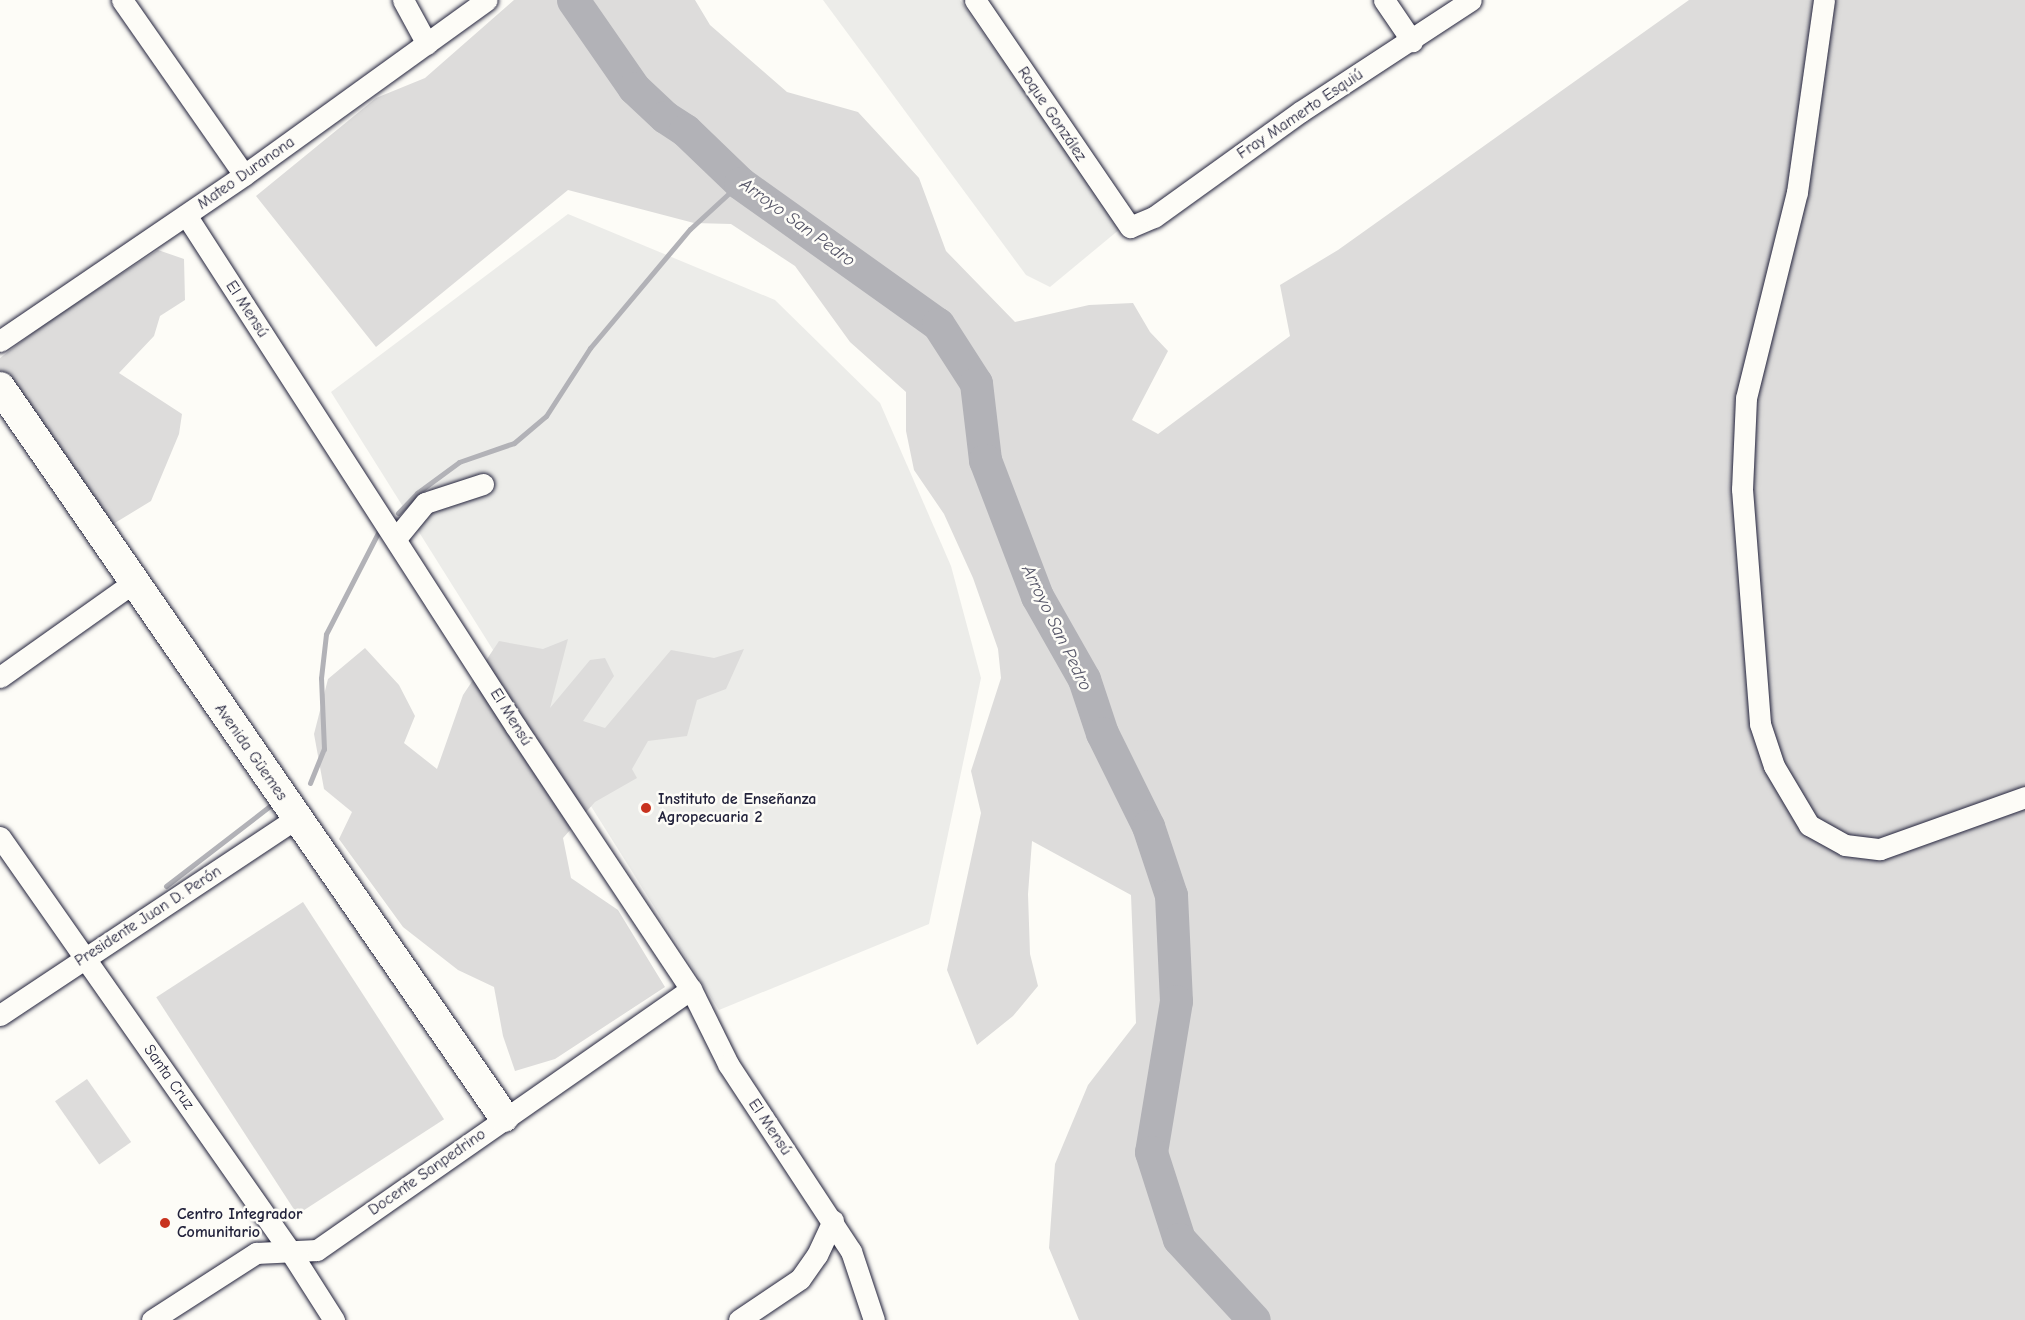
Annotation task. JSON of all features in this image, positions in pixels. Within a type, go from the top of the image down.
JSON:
[{"type":"main road","name":"Avenida Güemes","points":[[0,387],[504,1117]]},
{"type":"street","points":[[122,0],[244,175]]},
{"type":"street","points":[[403,0],[427,44]]},
{"type":"street","name":"Mateo Duranona","points":[[0,341],[244,175],[488,0]]},
{"type":"street","name":"Roque González","points":[[975,0],[1130,227]]},
{"type":"street","points":[[1384,0],[1412,41]]},
{"type":"street","name":"Fray Mamerto Esquiú","points":[[1130,227],[1154,217],[1300,112],[1412,41],[1471,0]]},
{"type":"street","points":[[1824,0],[1797,192],[1746,398],[1742,489],[1760,724],[1774,766],[1809,825],[1845,845],[1880,849],[2025,796]]},
{"type":"street","name":"El Mensú","points":[[186,215],[397,537],[516,727],[691,989],[728,1064],[851,1251],[874,1320]]},
{"type":"street","points":[[397,537],[424,503],[483,484]]},
{"type":"street","points":[[0,677],[134,582]]},
{"type":"street","name":"Presidente Juan D. Perón","points":[[0,1015],[84,957],[297,818]]},
{"type":"street","name":"Santa Cruz","points":[[0,837],[290,1251],[334,1320]]},
{"type":"street","name":"Docente Sanpedrino","points":[[152,1320],[256,1253],[317,1250],[504,1117],[691,989]]},
{"type":"street","points":[[739,1320],[800,1279],[817,1255],[832,1220]]},
{"type":"shaded area","points":[[514,0],[695,0],[710,25],[787,92],[858,112],[919,178],[946,251],[1015,322],[1089,305],[1133,303],[1150,332],[1168,351],[1132,420],[1158,434],[1290,336],[1280,285],[1338,250],[1689,0],[2025,0],[2025,1320],[1079,1320],[1049,1248],[1055,1164],[1088,1085],[1136,1023],[1131,895],[1032,841],[1028,894],[1030,954],[1038,986],[1013,1016],[977,1045],[947,970],[981,813],[971,771],[1001,678],[998,649],[973,578],[944,514],[914,470],[906,431],[906,392],[850,342],[795,266],[731,224],[694,223],[568,190],[376,347],[256,196],[376,98],[425,78]]},
{"type":"shaded area","points":[[823,0],[960,0],[1120,229],[1050,287],[1026,275]]},
{"type":"shaded area","points":[[568,214],[775,300],[880,403],[951,566],[981,678],[929,924],[719,1010],[331,392]]},
{"type":"shaded area","points":[[158,250],[184,259],[185,300],[160,316],[154,336],[119,373],[182,414],[179,434],[151,501],[87,540],[0,409],[0,358],[47,322]]},
{"type":"shaded area","points":[[568,639],[550,708],[590,660],[605,658],[614,676],[583,721],[605,728],[671,650],[714,658],[744,649],[726,689],[697,700],[687,736],[648,741],[632,769],[637,778],[595,802],[563,838],[571,878],[618,910],[665,987],[555,1059],[515,1071],[503,1036],[494,987],[458,970],[403,927],[339,839],[352,812],[324,789],[314,734],[328,679],[365,648],[399,685],[415,716],[404,743],[437,769],[463,695],[499,641],[543,649]]},
{"type":"shaded area","points":[[303,902],[444,1119],[297,1215],[156,997]]},
{"type":"shaded area","points":[[87,1079],[131,1142],[99,1164],[55,1101]]},
{"type":"waterway","name":"Arroyo San Pedro","points":[[573,0],[634,88],[665,117],[685,130],[740,183],[938,324],[976,383],[985,460],[1037,596],[1084,679],[1102,733],[1148,826],[1171,895],[1176,1001],[1151,1152],[1179,1239],[1254,1320]]},
{"type":"waterway","points":[[398,513],[417,493],[459,462],[514,443],[546,416],[590,348],[690,229],[740,183]]},
{"type":"waterway","points":[[310,783],[324,749],[321,678],[326,634],[380,529]]},
{"type":"waterway","points":[[166,886],[271,805]]},
{"type":"place","name":"Instituto de Enseñanza Agropecuaria 2","points":[[646,808]]},
{"type":"place","name":"Centro Integrador Comunitario","points":[[165,1223]]}]
